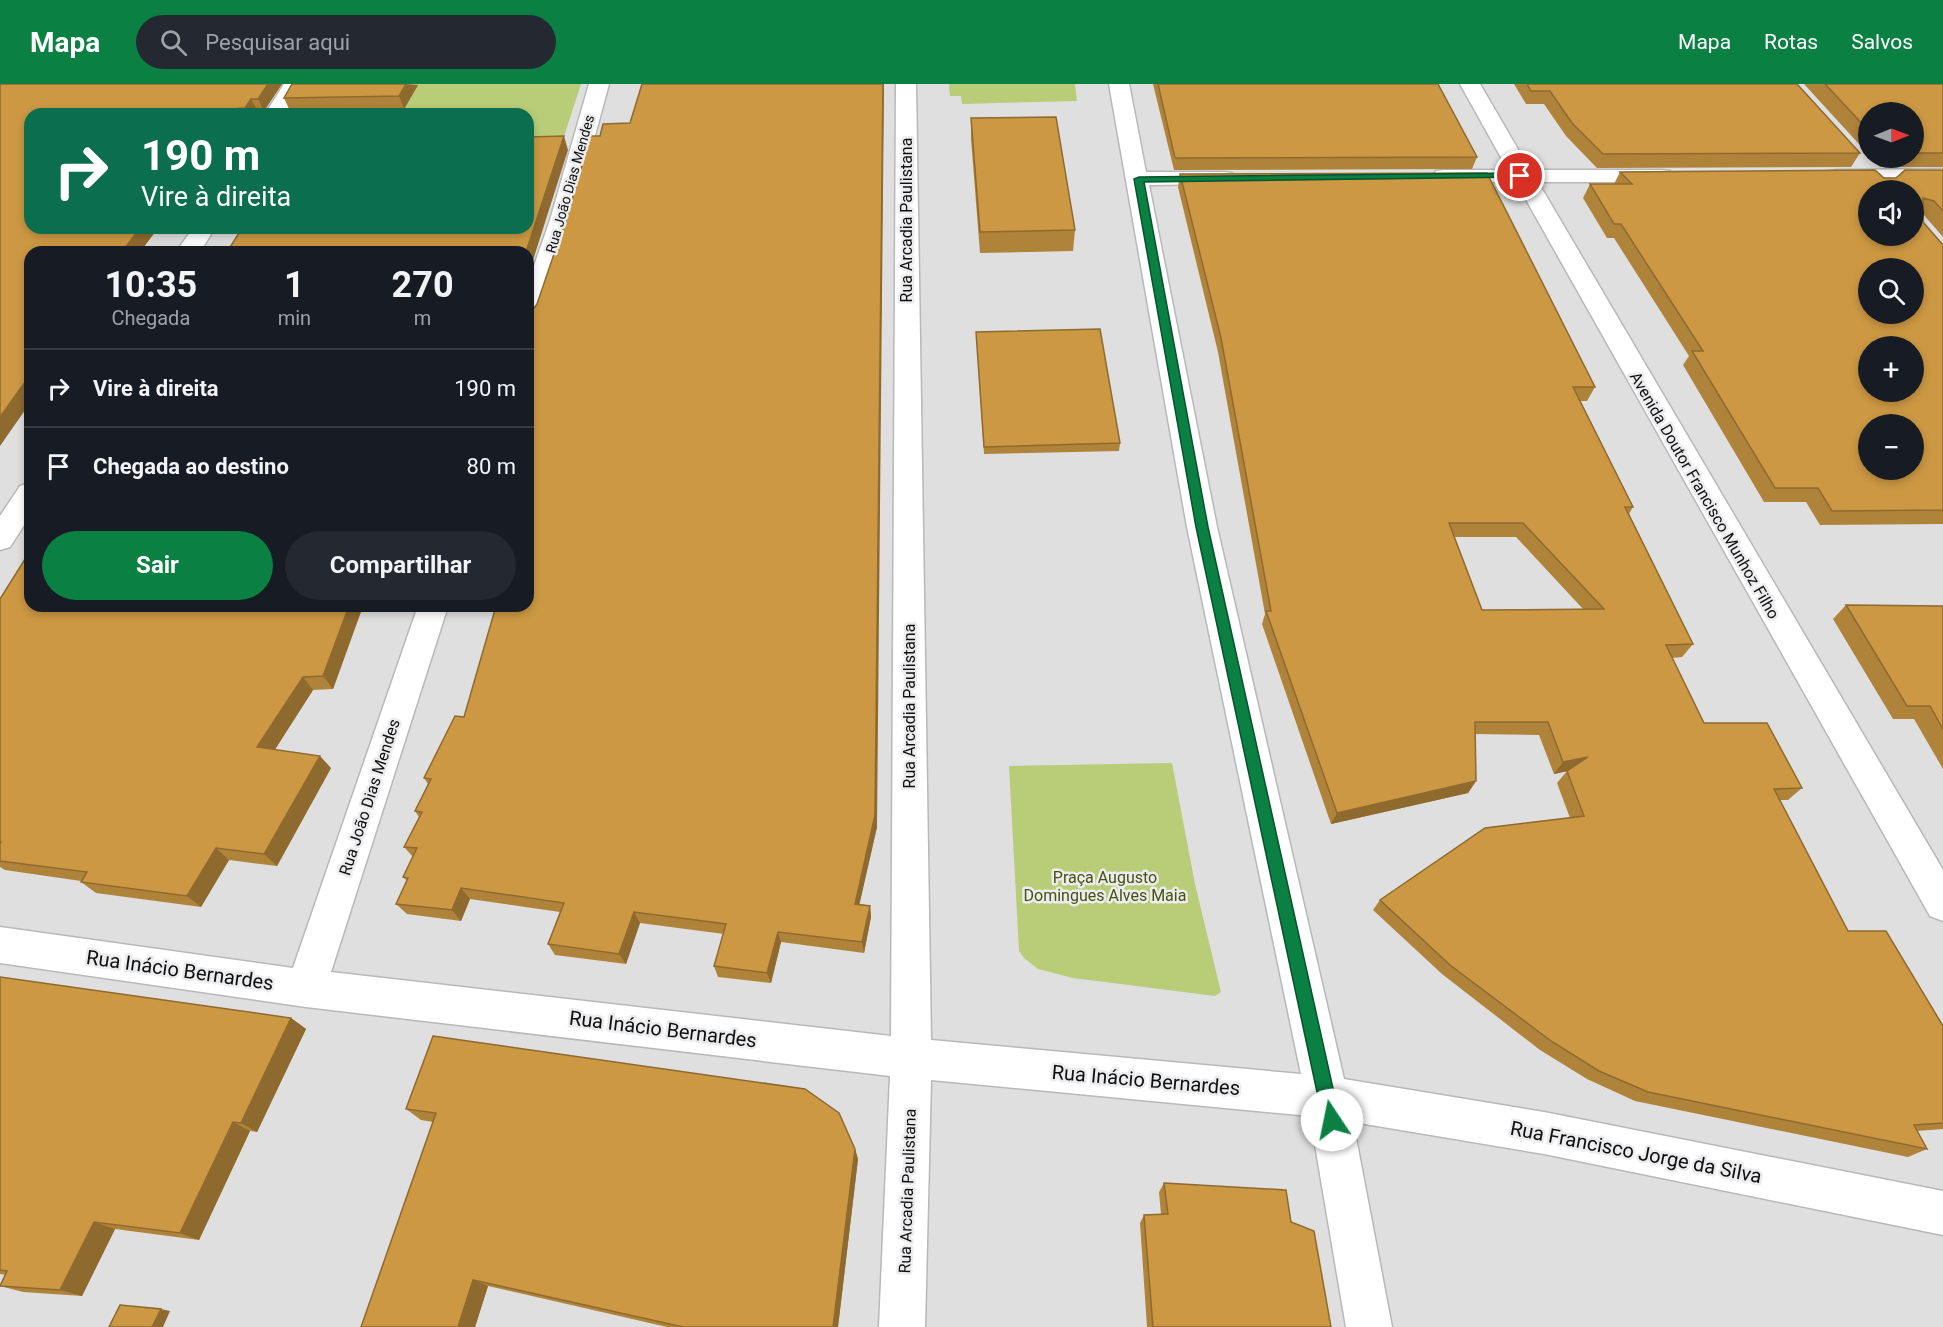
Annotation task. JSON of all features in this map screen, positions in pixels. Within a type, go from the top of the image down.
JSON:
[{"type":"street","points":[[279,108],[294,84]]},
{"type":"street","name":"Rua João Dias Mendes","points":[[534,300],[561,220],[599,84]]},
{"type":"street","name":"Rua Arcadia Paulistana","points":[[902,1327],[911,1058],[906,84]]},
{"type":"street","points":[[1119,84],[1139,179],[1202,527],[1327,1097],[1369,1327]]},
{"type":"street","name":"Avenida Doutor Francisco Munhoz Filho","points":[[1470,84],[1520,176],[1943,904]]},
{"type":"street","points":[[1867,168],[1878,180]]},
{"type":"street","points":[[1904,180],[1943,175]]},
{"type":"street","points":[[1421,176],[1683,176]]},
{"type":"street","points":[[1815,176],[1858,181]]},
{"type":"street","points":[[1139,179],[1245,178]]},
{"type":"street","points":[[0,538],[24,502]]},
{"type":"street","name":"Rua João Dias Mendes","points":[[306,988],[431,612]]},
{"type":"street","name":"Rua Inácio Bernardes","points":[[0,945],[306,988],[911,1058],[1327,1097]]},
{"type":"street","name":"Rua Francisco Jorge da Silva","points":[[1327,1097],[1544,1133],[1943,1213]]},
{"type":"green space","points":[[324,84],[581,84],[539,213],[534,213],[534,108],[309,108]]},
{"type":"green space","points":[[949,84],[1075,84],[1077,101],[962,104],[961,96],[950,96]]},
{"type":"green space","name":"Praça Augusto Domingues Alves Maia","points":[[1172,763],[1195,884],[1221,992],[1215,996],[1073,978],[1038,969],[1019,951],[1009,766]]},
{"type":"building","points":[[0,84],[268,84],[258,99],[251,99],[245,108],[24,108],[24,234],[136,234],[126,246],[24,246],[24,383],[0,417]]},
{"type":"building","points":[[292,84],[406,84],[399,96],[284,98]]},
{"type":"building","points":[[642,84],[883,84],[875,815],[855,904],[870,906],[862,942],[778,932],[767,973],[714,966],[726,924],[634,912],[619,954],[548,944],[564,903],[461,888],[452,910],[396,904],[408,878],[403,877],[417,848],[404,847],[422,812],[415,811],[431,779],[424,778],[455,716],[464,717],[494,612],[534,612],[534,308],[570,207],[590,136],[600,136],[603,124],[630,123]]},
{"type":"building","points":[[1158,84],[1438,84],[1477,157],[1175,158]]},
{"type":"building","points":[[1527,84],[1797,84],[1858,153],[1603,154],[1572,123],[1550,91],[1531,91]]},
{"type":"building","points":[[1825,84],[1943,84],[1943,153],[1924,153],[1924,102],[1858,102],[1858,119]]},
{"type":"building","points":[[1056,117],[1075,230],[980,232],[971,118]]},
{"type":"building","points":[[564,136],[534,228],[534,137]]},
{"type":"building","points":[[1875,170],[1884,178],[1896,178],[1905,170],[1943,170],[1943,211],[1934,201],[1924,198],[1924,180],[1858,180],[1858,246],[1924,246],[1924,223],[1943,245],[1943,510],[1832,511],[1818,488],[1775,488],[1692,351],[1703,351],[1621,224],[1614,224],[1590,184],[1632,184],[1620,172]]},
{"type":"building","points":[[1487,173],[1595,387],[1573,387],[1633,507],[1625,507],[1693,644],[1666,645],[1704,723],[1767,723],[1802,788],[1774,789],[1848,931],[1886,931],[1943,1026],[1943,1123],[1914,1125],[1927,1149],[1648,1092],[1599,1071],[1551,1041],[1450,965],[1380,900],[1485,828],[1584,816],[1567,771],[1588,757],[1563,762],[1548,722],[1475,722],[1476,781],[1337,813],[1266,611],[1271,611],[1221,338],[1180,174]],"holes":[[[1449,523],[1523,523],[1604,609],[1482,610]]]},
{"type":"building","points":[[238,234],[532,234],[528,246],[231,246]]},
{"type":"building","points":[[1100,329],[1120,443],[984,447],[976,332]]},
{"type":"building","points":[[24,561],[24,612],[347,612],[323,676],[303,677],[257,747],[320,756],[264,854],[216,848],[187,896],[81,882],[87,872],[0,861],[0,599]]},
{"type":"building","points":[[1846,605],[1943,606],[1943,729],[1930,706],[1907,706]]},
{"type":"building","points":[[0,977],[291,1018],[241,1123],[233,1122],[180,1233],[94,1222],[60,1290],[0,1286],[7,1271],[0,1270]]},
{"type":"building","points":[[433,1036],[805,1089],[839,1113],[855,1149],[833,1327],[683,1327],[473,1280],[458,1327],[361,1327],[436,1113],[406,1109]]},
{"type":"building","points":[[1164,1183],[1286,1190],[1291,1222],[1314,1231],[1331,1327],[1153,1327],[1144,1215],[1168,1214]]},
{"type":"building","points":[[120,1305],[161,1309],[152,1327],[109,1327]]},
{"type":"route","points":[[1332,1120],[1202,527],[1139,179],[1520,176]]}]
